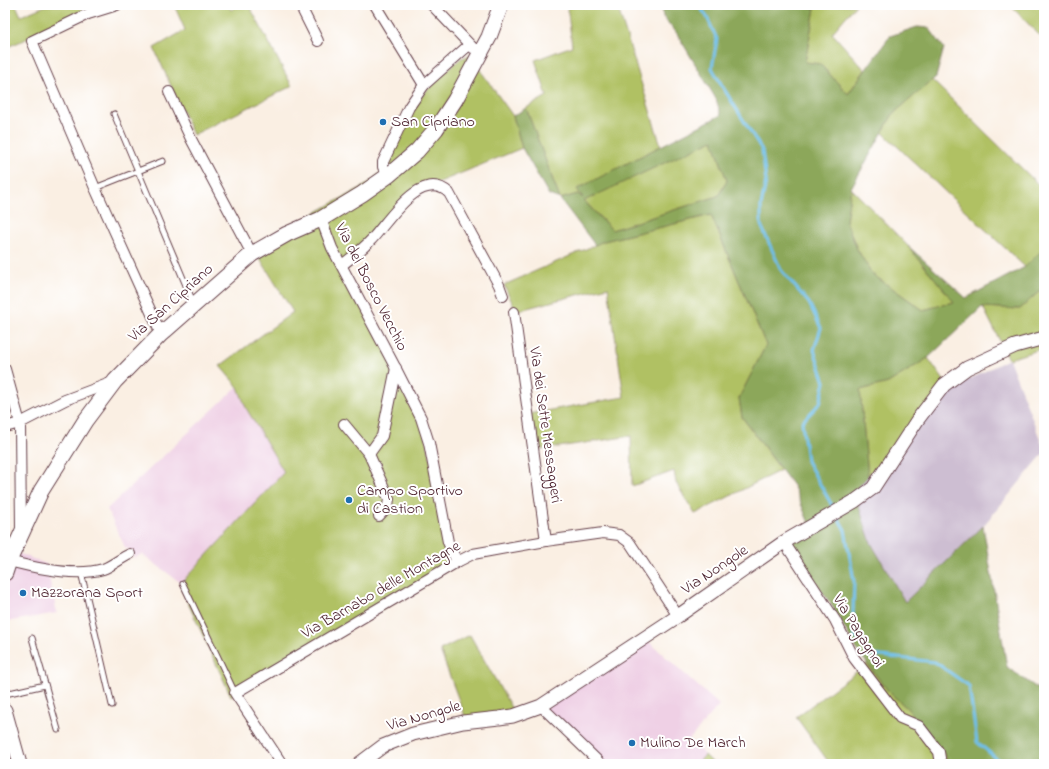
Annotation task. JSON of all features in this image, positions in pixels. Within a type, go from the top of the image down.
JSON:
[{"type":"main road","name":"Via San Cipriano","points":[[7,567],[42,491],[85,421],[115,381],[161,334],[252,254],[287,234],[321,219],[374,186],[417,152],[436,129],[455,100],[474,49],[489,37],[501,5]]},
{"type":"street","points":[[117,5],[88,14],[32,41],[95,188],[161,334]]},
{"type":"street","points":[[300,5],[318,41]]},
{"type":"street","points":[[375,5],[424,85]]},
{"type":"street","points":[[432,5],[474,49]]},
{"type":"street","name":"Via San Cipriano","points":[[389,175],[383,167],[383,162],[409,107],[424,85],[474,49]]},
{"type":"street","points":[[169,92],[191,139],[252,254]]},
{"type":"street","points":[[342,265],[371,241],[396,209],[412,196],[429,186],[438,186],[449,193],[499,285],[503,296]]},
{"type":"street","name":"Via del Bosco Vecchio","points":[[321,219],[332,248],[421,418],[448,542],[456,562]]},
{"type":"street","name":"Via dei Sette Messaggeri","points":[[514,312],[546,541]]},
{"type":"street","name":"Via Nongole","points":[[359,764],[383,746],[413,734],[463,722],[509,717],[542,706],[678,616],[784,542],[855,501],[873,488],[918,419],[944,385],[966,368],[1015,346],[1044,338]]},
{"type":"street","name":"Via del Bosco Vecchio","points":[[369,454],[382,436],[396,368]]},
{"type":"street","name":"Via San Cipriano","points":[[5,369],[20,423],[21,534]]},
{"type":"street","name":"Via San Cipriano","points":[[5,427],[20,423],[65,400],[115,381]]},
{"type":"street","points":[[344,424],[369,454],[389,499],[388,506],[379,516]]},
{"type":"street","name":"Via Barnabo delle Montagne","points":[[235,692],[456,562],[473,554],[546,541],[604,534],[623,536],[634,548],[678,616]]},
{"type":"street","name":"Via Pagagnoi","points":[[784,542],[835,620],[854,658],[900,718],[919,726],[939,752],[941,764]]},
{"type":"street","name":"Via San Cipriano","points":[[7,567],[29,566],[81,572],[104,568],[130,554]]},
{"type":"street","points":[[235,692],[282,764]]},
{"type":"street","points":[[542,706],[601,764]]},
{"type":"street","points":[[5,710],[20,764]]},
{"type":"lane","points":[[114,114],[195,305]]},
{"type":"lane","points":[[95,188],[163,161]]},
{"type":"lane","points":[[81,572],[112,705]]},
{"type":"lane","points":[[183,584],[235,692]]},
{"type":"lane","points":[[32,638],[58,730]]},
{"type":"lane","points":[[5,694],[45,685]]},
{"type":"shaded area","points":[[1009,359],[1044,449],[1044,453],[983,526],[905,602],[871,543],[854,492],[950,389]]},
{"type":"shaded area","points":[[238,386],[246,408],[285,472],[181,583],[142,554],[134,558],[128,548],[126,549],[107,509]]},
{"type":"shaded area","points":[[10,550],[46,564],[57,613],[5,622],[5,574]]},
{"type":"shaded area","points":[[647,640],[719,705],[689,740],[705,755],[697,764],[597,764],[540,710]]},
{"type":"green space","points":[[5,5],[16,5],[21,16],[47,5],[92,5],[31,37],[5,48]]},
{"type":"green space","points":[[174,5],[228,5],[231,10],[239,5],[249,5],[292,86],[193,135],[154,48],[185,30]]},
{"type":"green space","points":[[567,5],[617,5],[661,146],[578,189],[584,200],[713,139],[727,181],[718,196],[612,230],[578,194],[560,199],[526,108],[547,96],[535,60],[572,46]]},
{"type":"green space","points":[[662,5],[794,5],[815,8],[805,62],[820,64],[848,94],[890,36],[917,27],[929,28],[944,48],[936,77],[893,114],[851,188],[846,221],[857,249],[872,274],[923,310],[954,302],[908,246],[966,298],[1025,267],[1044,248],[1044,287],[1020,309],[982,307],[928,358],[888,383],[860,390],[868,476],[854,492],[871,543],[905,602],[983,526],[1007,667],[1044,693],[1044,752],[1041,757],[1043,764],[947,764],[947,758],[907,708],[889,692],[859,653],[832,606],[788,542],[811,528],[794,487],[742,417],[739,398],[766,345],[711,215],[604,241],[595,245],[560,199],[578,194],[583,198],[577,189],[721,115],[716,99],[676,32],[663,17]],"holes":[[[713,140],[727,181],[718,196],[612,230],[584,201]]]},
{"type":"green space","points":[[794,5],[856,5],[832,33],[865,70],[848,94],[820,64],[805,62],[815,8]]},
{"type":"green space","points":[[1010,5],[1044,5],[1044,40]]},
{"type":"green space","name":"Campo Sportivo di Castion","points":[[470,56],[513,116],[522,148],[435,184],[412,196],[342,264],[422,418],[448,542],[450,562],[421,587],[231,696],[182,590],[181,583],[284,472],[246,408],[238,387],[220,366],[293,312],[253,247],[366,185],[388,166],[386,164],[415,104],[436,80],[461,58]]},
{"type":"green space","points":[[932,80],[1044,190],[1044,248],[1025,267],[882,132],[893,114]]},
{"type":"green space","points":[[526,108],[560,199],[549,195],[522,148],[513,116]]},
{"type":"green space","points":[[851,188],[908,246],[954,302],[923,310],[872,274],[857,249],[846,221]]},
{"type":"green space","points":[[711,215],[766,345],[739,398],[742,417],[781,470],[695,514],[676,483],[674,471],[632,486],[631,436],[532,451],[528,414],[624,397],[608,287],[516,311],[504,285],[604,241]]},
{"type":"green space","points":[[1044,287],[1044,348],[1009,359],[983,307],[1020,309]]},
{"type":"green space","points":[[928,358],[950,389],[868,476],[860,390],[888,383]]},
{"type":"green space","points":[[470,635],[516,716],[466,719],[440,650]]},
{"type":"green space","points":[[867,664],[889,692],[907,708],[947,758],[947,764],[830,764],[796,717]]},
{"type":"green space","points":[[705,755],[714,764],[697,764]]},
{"type":"waterway","points":[[698,5],[706,15],[717,39],[712,68],[762,150],[766,181],[761,206],[761,225],[781,270],[809,303],[821,328],[814,350],[825,382],[820,403],[802,422],[807,461],[834,509]]},
{"type":"waterway","points":[[837,516],[845,530],[854,581],[853,613],[855,636],[872,655],[935,662],[969,686],[977,742],[1003,764]]},
{"type":"place","name":"San Cipriano","points":[[383,122]]},
{"type":"place","name":"Campo Sportivo di Castion","points":[[349,500]]},
{"type":"place","name":"Mazzorana Sport","points":[[23,593]]},
{"type":"place","name":"Mulino De March","points":[[632,743]]}]
